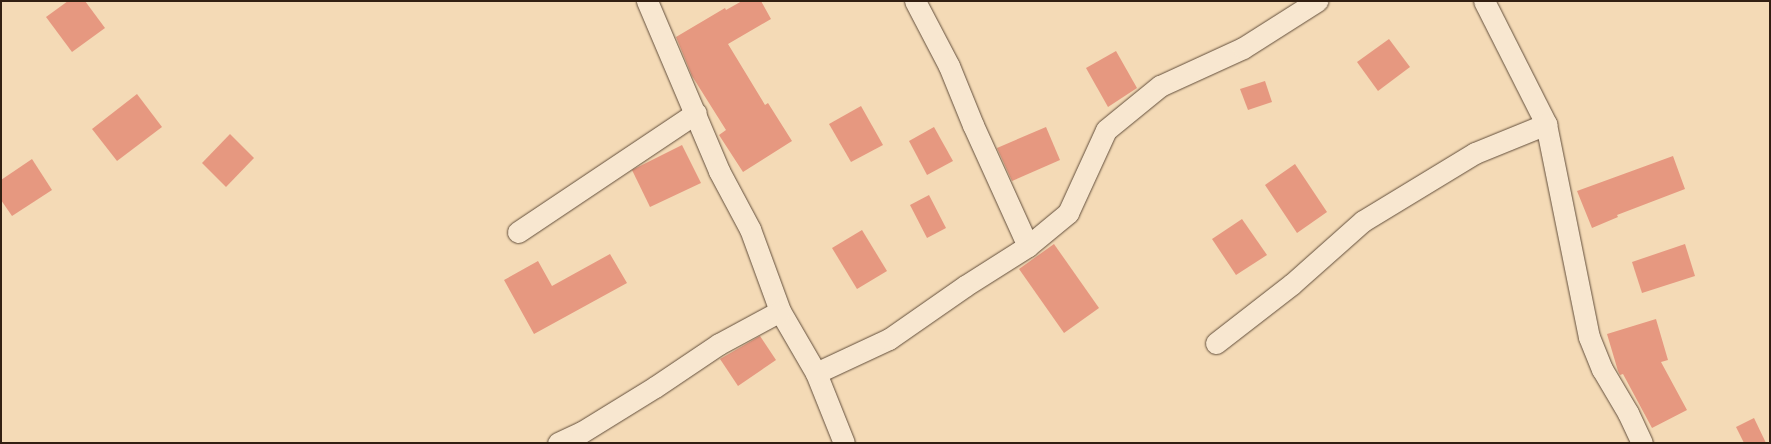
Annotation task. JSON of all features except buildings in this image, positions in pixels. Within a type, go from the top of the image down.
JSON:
[{"type":"street","points":[[647,1],[719,171],[750,228],[780,311],[816,373],[844,443]]},
{"type":"street","points":[[915,1],[949,66],[973,125],[1028,246]]},
{"type":"street","points":[[816,373],[889,338],[1028,246],[1068,213],[1106,130],[1160,86],[1243,48],[1316,1]]},
{"type":"street","points":[[1484,1],[1546,124],[1589,337],[1602,369],[1628,413],[1642,443]]},
{"type":"street","points":[[518,232],[696,113]]},
{"type":"street","points":[[1216,343],[1292,284],[1363,221],[1475,153],[1546,124]]},
{"type":"street","points":[[558,443],[582,432],[655,387],[718,344],[780,311]]}]
